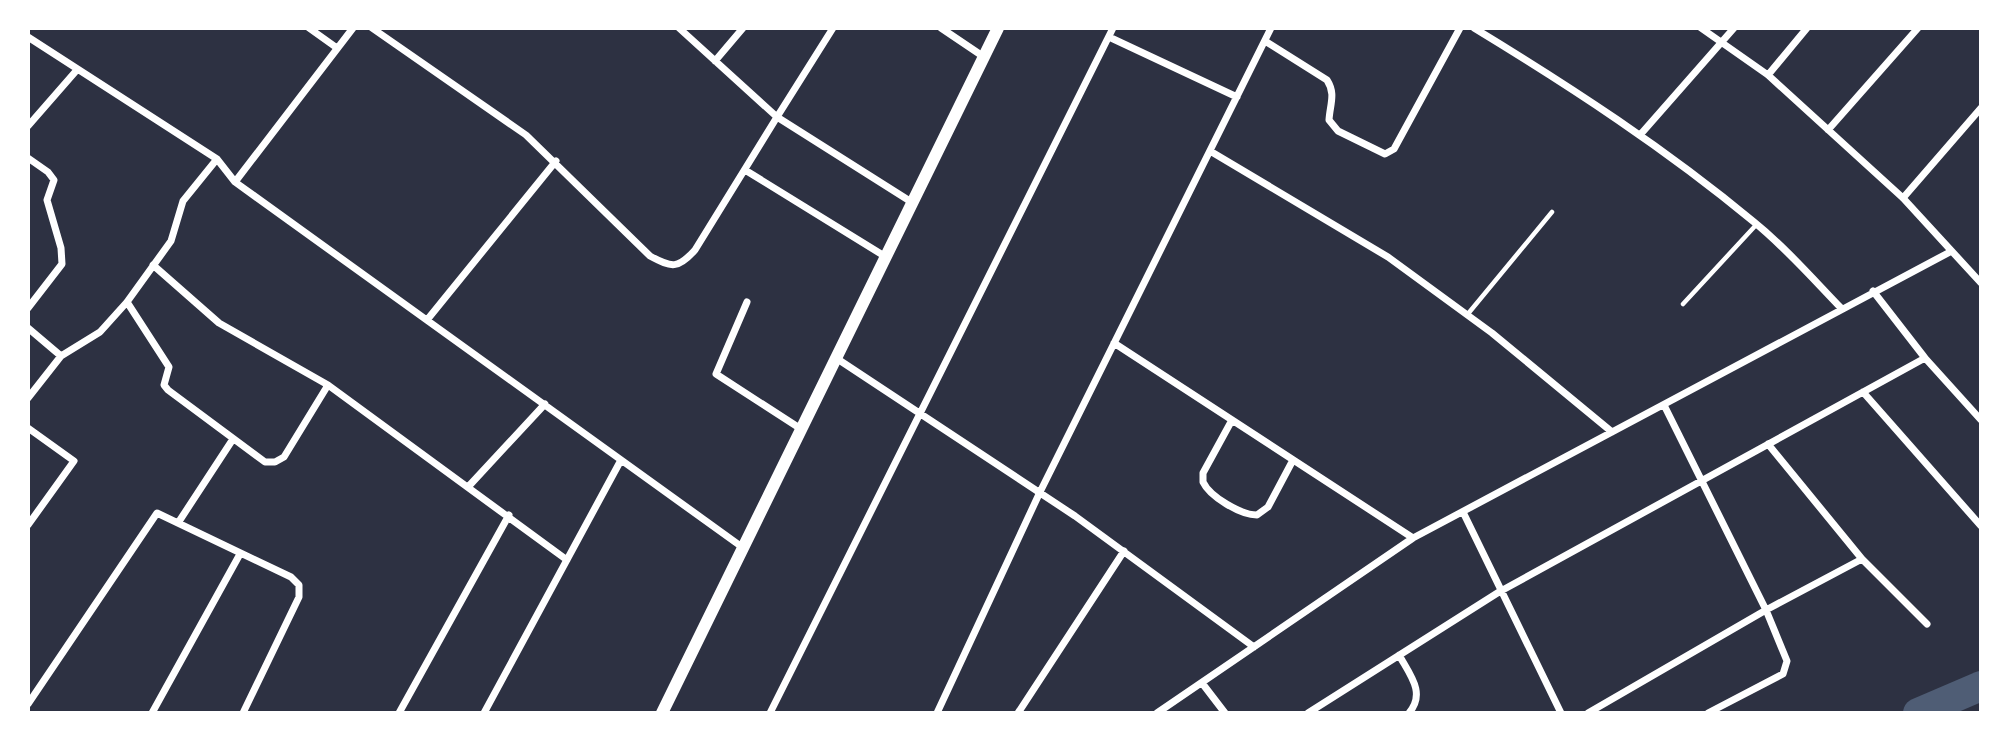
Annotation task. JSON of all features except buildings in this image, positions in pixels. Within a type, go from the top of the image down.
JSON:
[{"type":"main road","points":[[662,713],[999,28]]},
{"type":"street","points":[[309,28],[337,48]]},
{"type":"street","points":[[235,182],[353,28]]},
{"type":"street","points":[[372,28],[526,135],[556,161],[590,200],[650,256],[672,265],[682,264],[695,250],[832,28]]},
{"type":"street","points":[[678,28],[777,117],[913,202]]},
{"type":"street","points":[[715,61],[743,28]]},
{"type":"street","points":[[941,28],[984,57]]},
{"type":"street","points":[[770,713],[1113,28]]},
{"type":"street","points":[[937,713],[1040,492],[1272,28]]},
{"type":"street","points":[[1265,41],[1327,80],[1332,88],[1333,102],[1329,120],[1338,131],[1384,154],[1394,149],[1460,28]]},
{"type":"street","points":[[1474,28],[1613,115],[1757,223],[1841,308]]},
{"type":"street","points":[[1701,28],[1768,75],[1903,198],[1981,283]]},
{"type":"street","points":[[1640,135],[1734,28]]},
{"type":"street","points":[[1768,75],[1807,28]]},
{"type":"street","points":[[1828,130],[1918,28]]},
{"type":"street","points":[[28,37],[76,71],[217,159],[235,182],[742,547]]},
{"type":"street","points":[[1109,37],[1237,97]]},
{"type":"street","points":[[28,126],[76,71]]},
{"type":"street","points":[[1903,198],[1981,108]]},
{"type":"street","points":[[1210,151],[1388,257],[1467,315],[1612,432]]},
{"type":"street","points":[[28,158],[48,172],[54,180],[47,200],[63,257],[62,264],[28,308]]},
{"type":"street","points":[[28,398],[61,356],[86,344],[127,302],[172,241],[183,201],[217,159]]},
{"type":"street","points":[[427,320],[556,161]]},
{"type":"street","points":[[745,170],[886,257]]},
{"type":"street","points":[[1157,713],[1413,538],[1950,251]]},
{"type":"street","points":[[153,265],[219,323],[328,385],[567,559]]},
{"type":"street","points":[[1873,291],[1925,358],[1981,420]]},
{"type":"street","points":[[127,302],[169,367],[164,385],[168,390],[265,462],[275,462],[284,457],[328,385]]},
{"type":"street","points":[[747,302],[716,374],[801,429]]},
{"type":"street","points":[[28,328],[61,356]]},
{"type":"street","points":[[1114,343],[1413,538]]},
{"type":"street","points":[[836,358],[1040,492],[1254,647]]},
{"type":"street","points":[[1308,713],[1499,592],[1925,358]]},
{"type":"street","points":[[1863,392],[1981,526]]},
{"type":"street","points":[[468,486],[545,404]]},
{"type":"street","points":[[1664,405],[1766,610],[1787,660],[1786,670],[1708,713]]},
{"type":"street","points":[[1232,420],[1203,473],[1203,482],[1209,491],[1245,514],[1257,515],[1268,507],[1293,460]]},
{"type":"street","points":[[28,428],[74,461],[28,525]]},
{"type":"street","points":[[178,523],[233,439]]},
{"type":"street","points":[[1768,444],[1862,559],[1927,624]]},
{"type":"street","points":[[484,713],[621,460]]},
{"type":"street","points":[[1463,512],[1499,592],[1561,713]]},
{"type":"street","points":[[28,704],[157,513],[291,577],[299,585],[299,597],[243,713]]},
{"type":"street","points":[[399,713],[509,515]]},
{"type":"street","points":[[1018,713],[1124,551]]},
{"type":"street","points":[[152,713],[240,554]]},
{"type":"street","points":[[1588,713],[1766,610],[1862,559]]},
{"type":"street","points":[[1399,655],[1418,690],[1417,700],[1409,713]]},
{"type":"street","points":[[1202,682],[1225,713]]},
{"type":"lane","points":[[1467,315],[1552,212]]},
{"type":"lane","points":[[1683,304],[1757,223]]},
{"type":"waterway","points":[[1918,713],[1981,686]]}]
